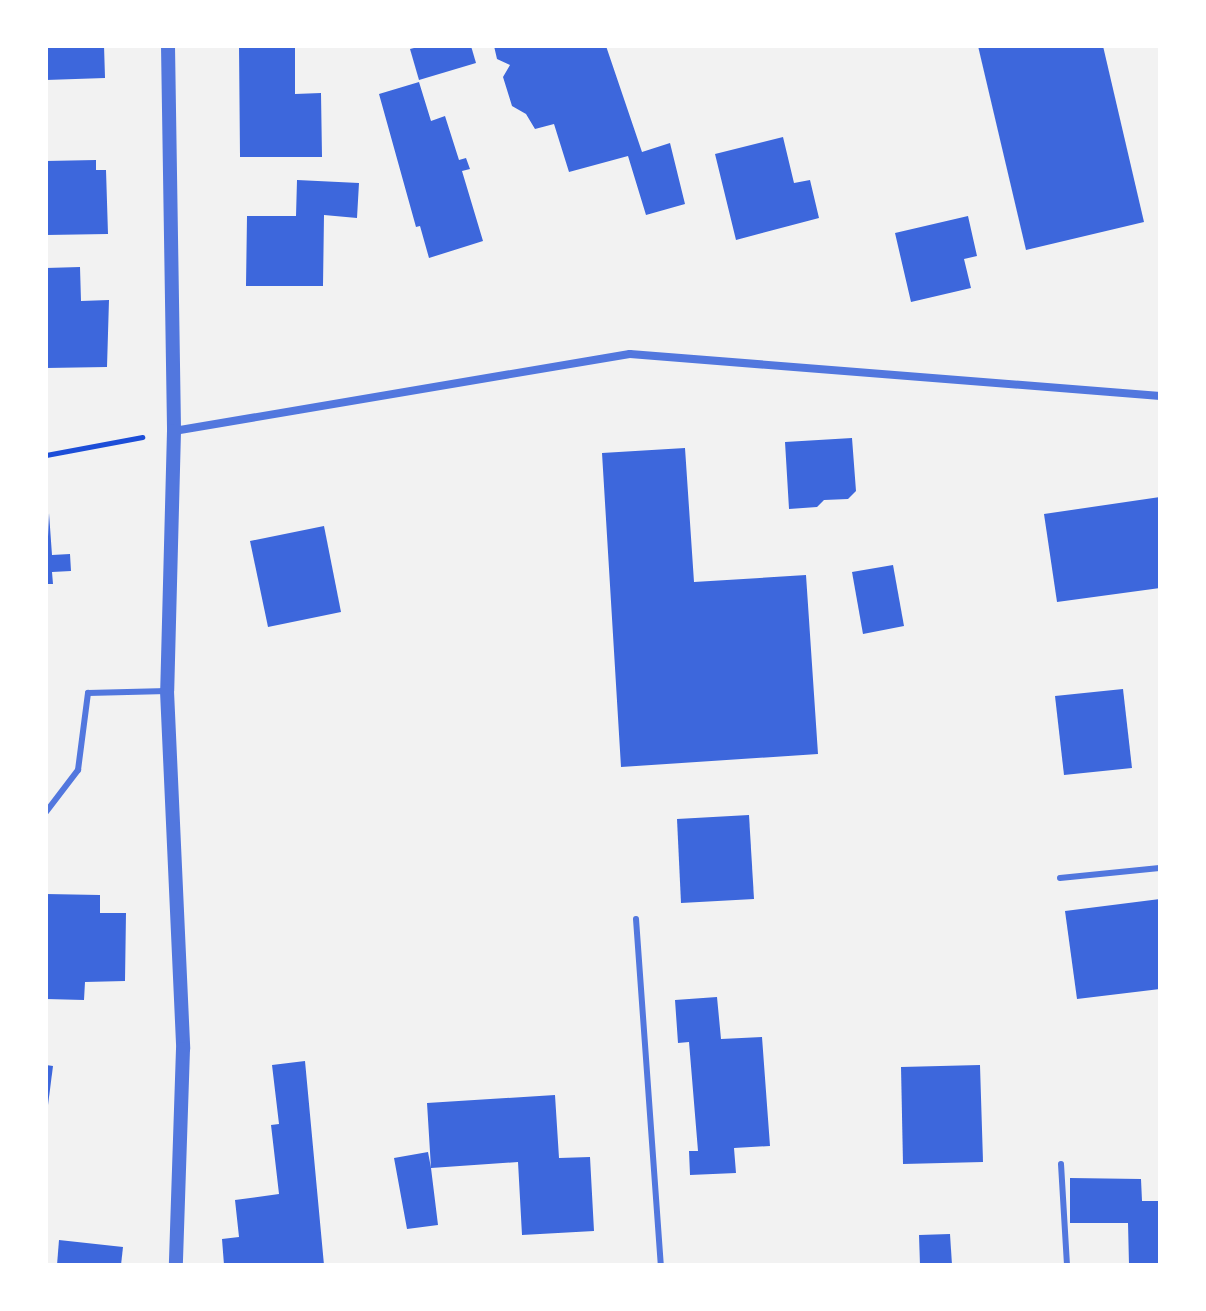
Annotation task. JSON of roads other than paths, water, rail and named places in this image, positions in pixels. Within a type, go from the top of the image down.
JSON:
[{"type":"street","points":[[168,46],[174,431],[167,691],[183,1049],[176,1265]]},
{"type":"street","points":[[174,431],[630,354],[1160,396]]},
{"type":"lane","points":[[46,812],[78,770],[88,693],[167,691]]},
{"type":"lane","points":[[1060,878],[1160,868]]},
{"type":"lane","points":[[636,919],[661,1265]]},
{"type":"lane","points":[[1061,1164],[1067,1265]]}]
